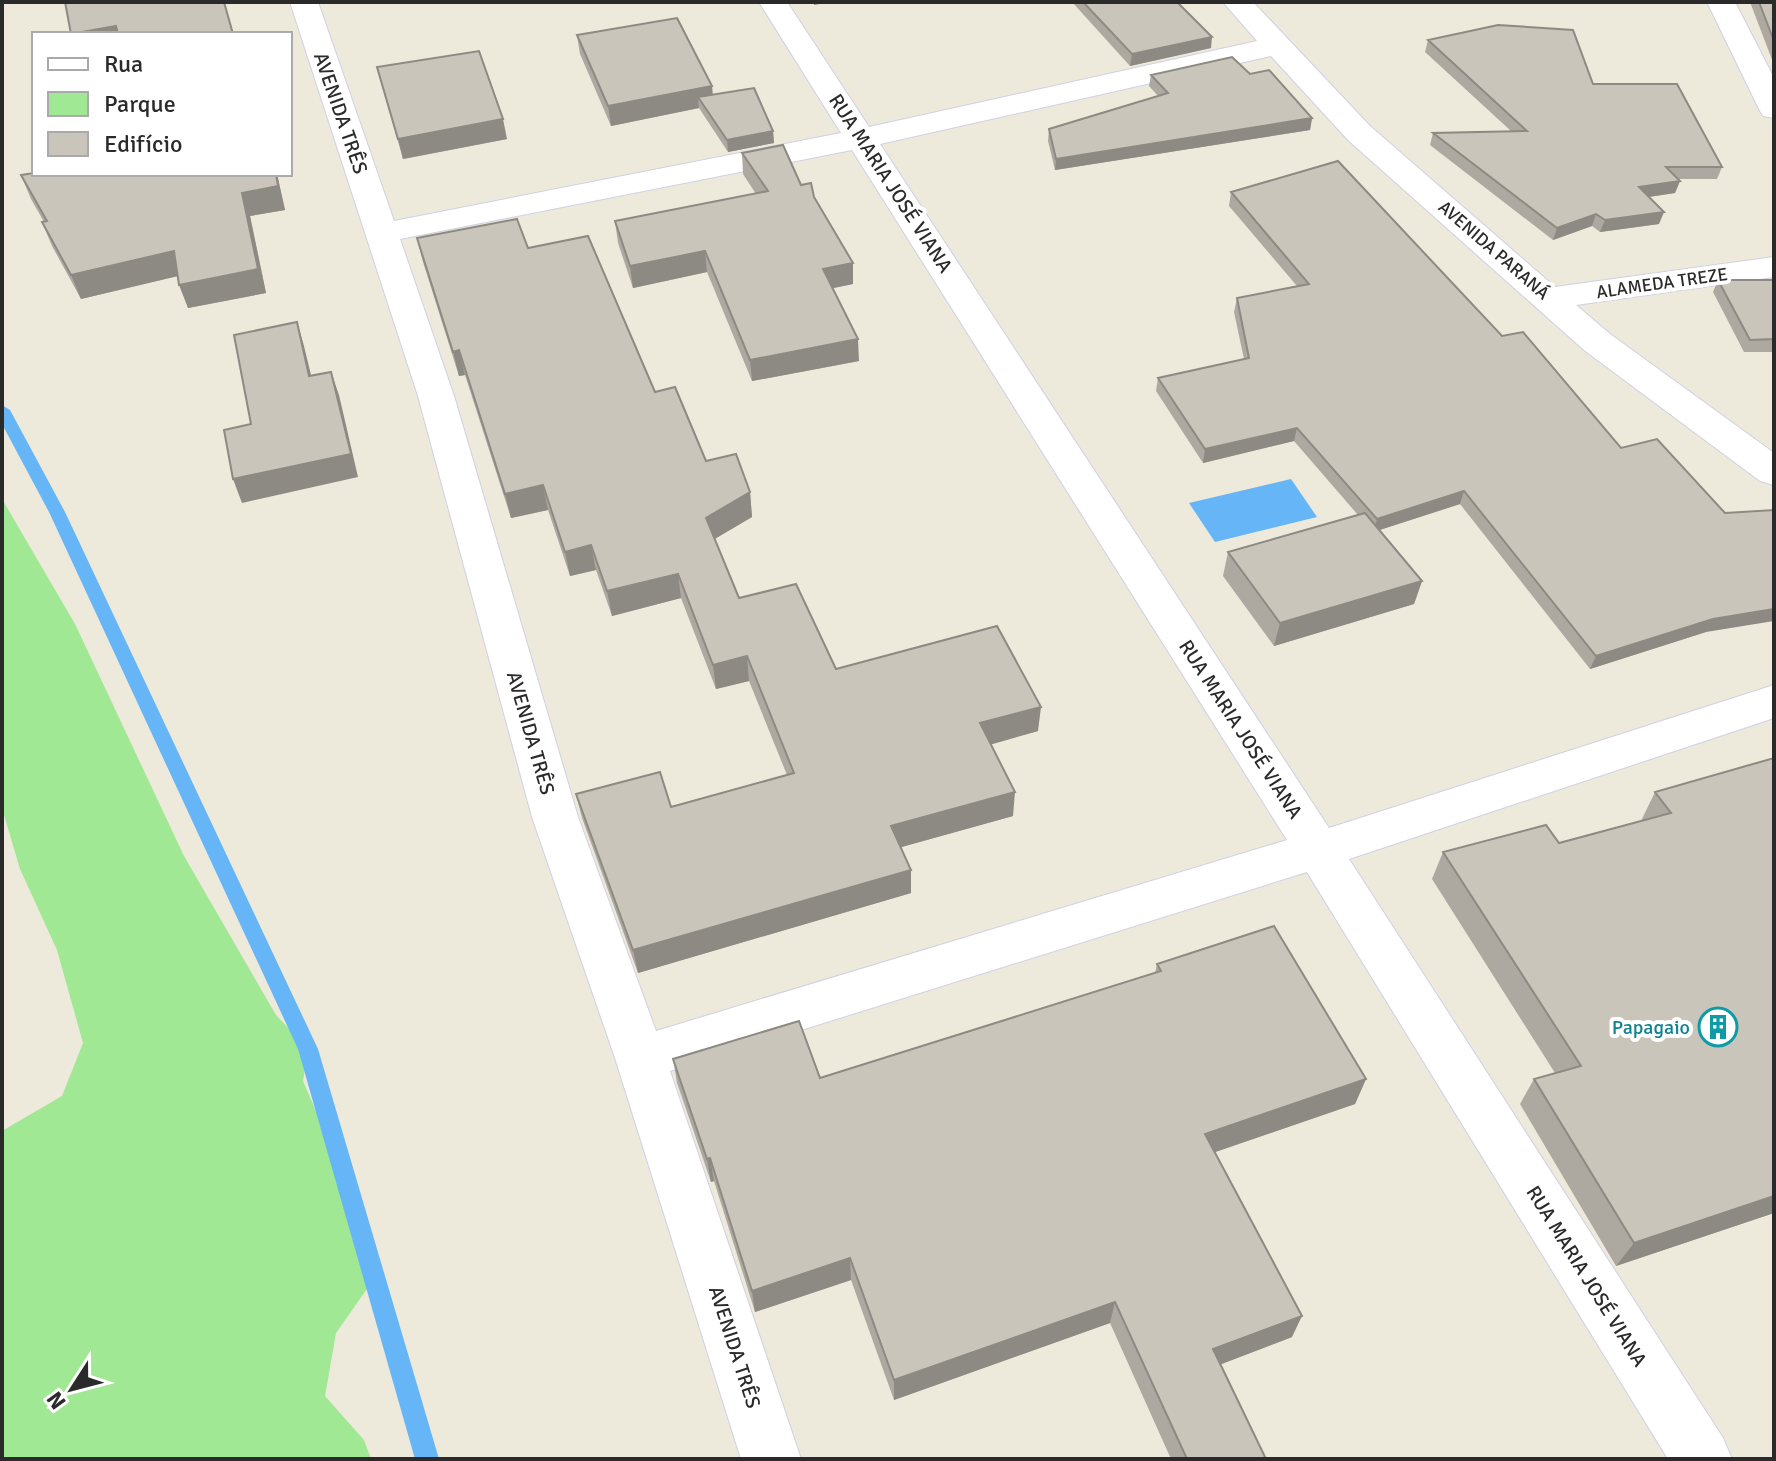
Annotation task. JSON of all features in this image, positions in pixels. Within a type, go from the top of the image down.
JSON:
[{"type":"street","name":"AVENIDA TRÊS","points":[[304,2],[436,396],[555,817],[640,1058],[771,1459]]},
{"type":"street","name":"RUA MARIA JOSÉ VIANA","points":[[773,2],[1318,850],[1702,1459]]},
{"type":"street","name":"AVENIDA PARANÁ","points":[[1237,2],[1359,133],[1551,298],[1597,342],[1774,472]]},
{"type":"street","points":[[1721,2],[1774,109]]},
{"type":"street","points":[[382,233],[863,138],[1276,46]]},
{"type":"street","name":"ALAMEDA TREZE","points":[[1551,298],[1774,267]]},
{"type":"street","points":[[640,1058],[1318,850],[1774,701]]},
{"type":"green space","points":[[2,499],[75,624],[184,856],[276,1015],[308,1049],[303,1081],[364,1223],[376,1276],[336,1333],[325,1396],[364,1440],[371,1459],[2,1459],[2,1131],[62,1096],[83,1043],[57,950],[20,869],[2,808]]},
{"type":"water","points":[[1291,479],[1317,517],[1215,542],[1189,503]]},
{"type":"building","points":[[65,2],[224,2],[232,32],[118,32],[116,26],[71,32]]},
{"type":"building","points":[[1083,2],[1177,2],[1212,37],[1132,54]]},
{"type":"building","points":[[1759,2],[1774,2],[1774,41]]},
{"type":"building","points":[[677,18],[712,86],[608,106],[577,35]]},
{"type":"building","points":[[1498,25],[1573,30],[1593,84],[1677,84],[1722,167],[1666,167],[1680,181],[1639,187],[1664,212],[1605,220],[1596,214],[1557,228],[1433,133],[1527,131],[1428,40]]},
{"type":"building","points":[[479,51],[503,119],[398,139],[377,67]]},
{"type":"building","points":[[1232,57],[1250,74],[1269,70],[1312,118],[1056,159],[1049,129],[1168,93],[1151,75]]},
{"type":"building","points":[[754,88],[773,131],[727,140],[698,97]]},
{"type":"building","points":[[783,145],[801,185],[811,183],[814,197],[853,263],[823,269],[858,339],[750,360],[705,251],[630,266],[615,221],[768,191],[742,153]]},
{"type":"building","points":[[1338,161],[1502,336],[1523,332],[1621,448],[1657,439],[1725,513],[1774,510],[1774,609],[1713,619],[1596,656],[1464,491],[1377,519],[1297,428],[1205,449],[1158,378],[1249,358],[1237,298],[1309,284],[1231,192]]},
{"type":"building","points":[[21,175],[276,176],[278,186],[242,193],[258,269],[179,285],[174,251],[71,275],[42,222],[47,221]]},
{"type":"building","points":[[517,219],[528,248],[588,236],[655,392],[675,387],[706,461],[736,454],[750,492],[706,518],[739,598],[796,584],[836,669],[997,626],[1041,707],[980,723],[1015,792],[891,826],[911,870],[633,950],[576,794],[660,772],[671,807],[794,773],[747,656],[713,665],[678,574],[607,591],[591,545],[565,552],[543,485],[505,494],[459,350],[453,352],[417,238]]},
{"type":"building","points":[[1718,280],[1774,280],[1774,339],[1750,340]]},
{"type":"building","points":[[297,322],[309,376],[331,372],[351,454],[233,479],[224,430],[251,424],[234,335]]},
{"type":"building","points":[[1365,513],[1422,581],[1280,623],[1228,552]]},
{"type":"building","points":[[1774,758],[1774,1196],[1634,1243],[1534,1079],[1581,1066],[1443,852],[1546,825],[1559,843],[1671,813],[1655,792]]},
{"type":"building","points":[[1274,926],[1366,1079],[1205,1134],[1302,1316],[1213,1349],[1266,1459],[1187,1459],[1115,1302],[894,1380],[850,1258],[752,1291],[710,1158],[707,1159],[673,1059],[799,1021],[820,1078],[1161,971],[1157,964]]},
{"type":"waterway","points":[[2,410],[57,512],[308,1049],[427,1459]]},
{"type":"place","name":"Papagaio","points":[[1718,1027]]}]
